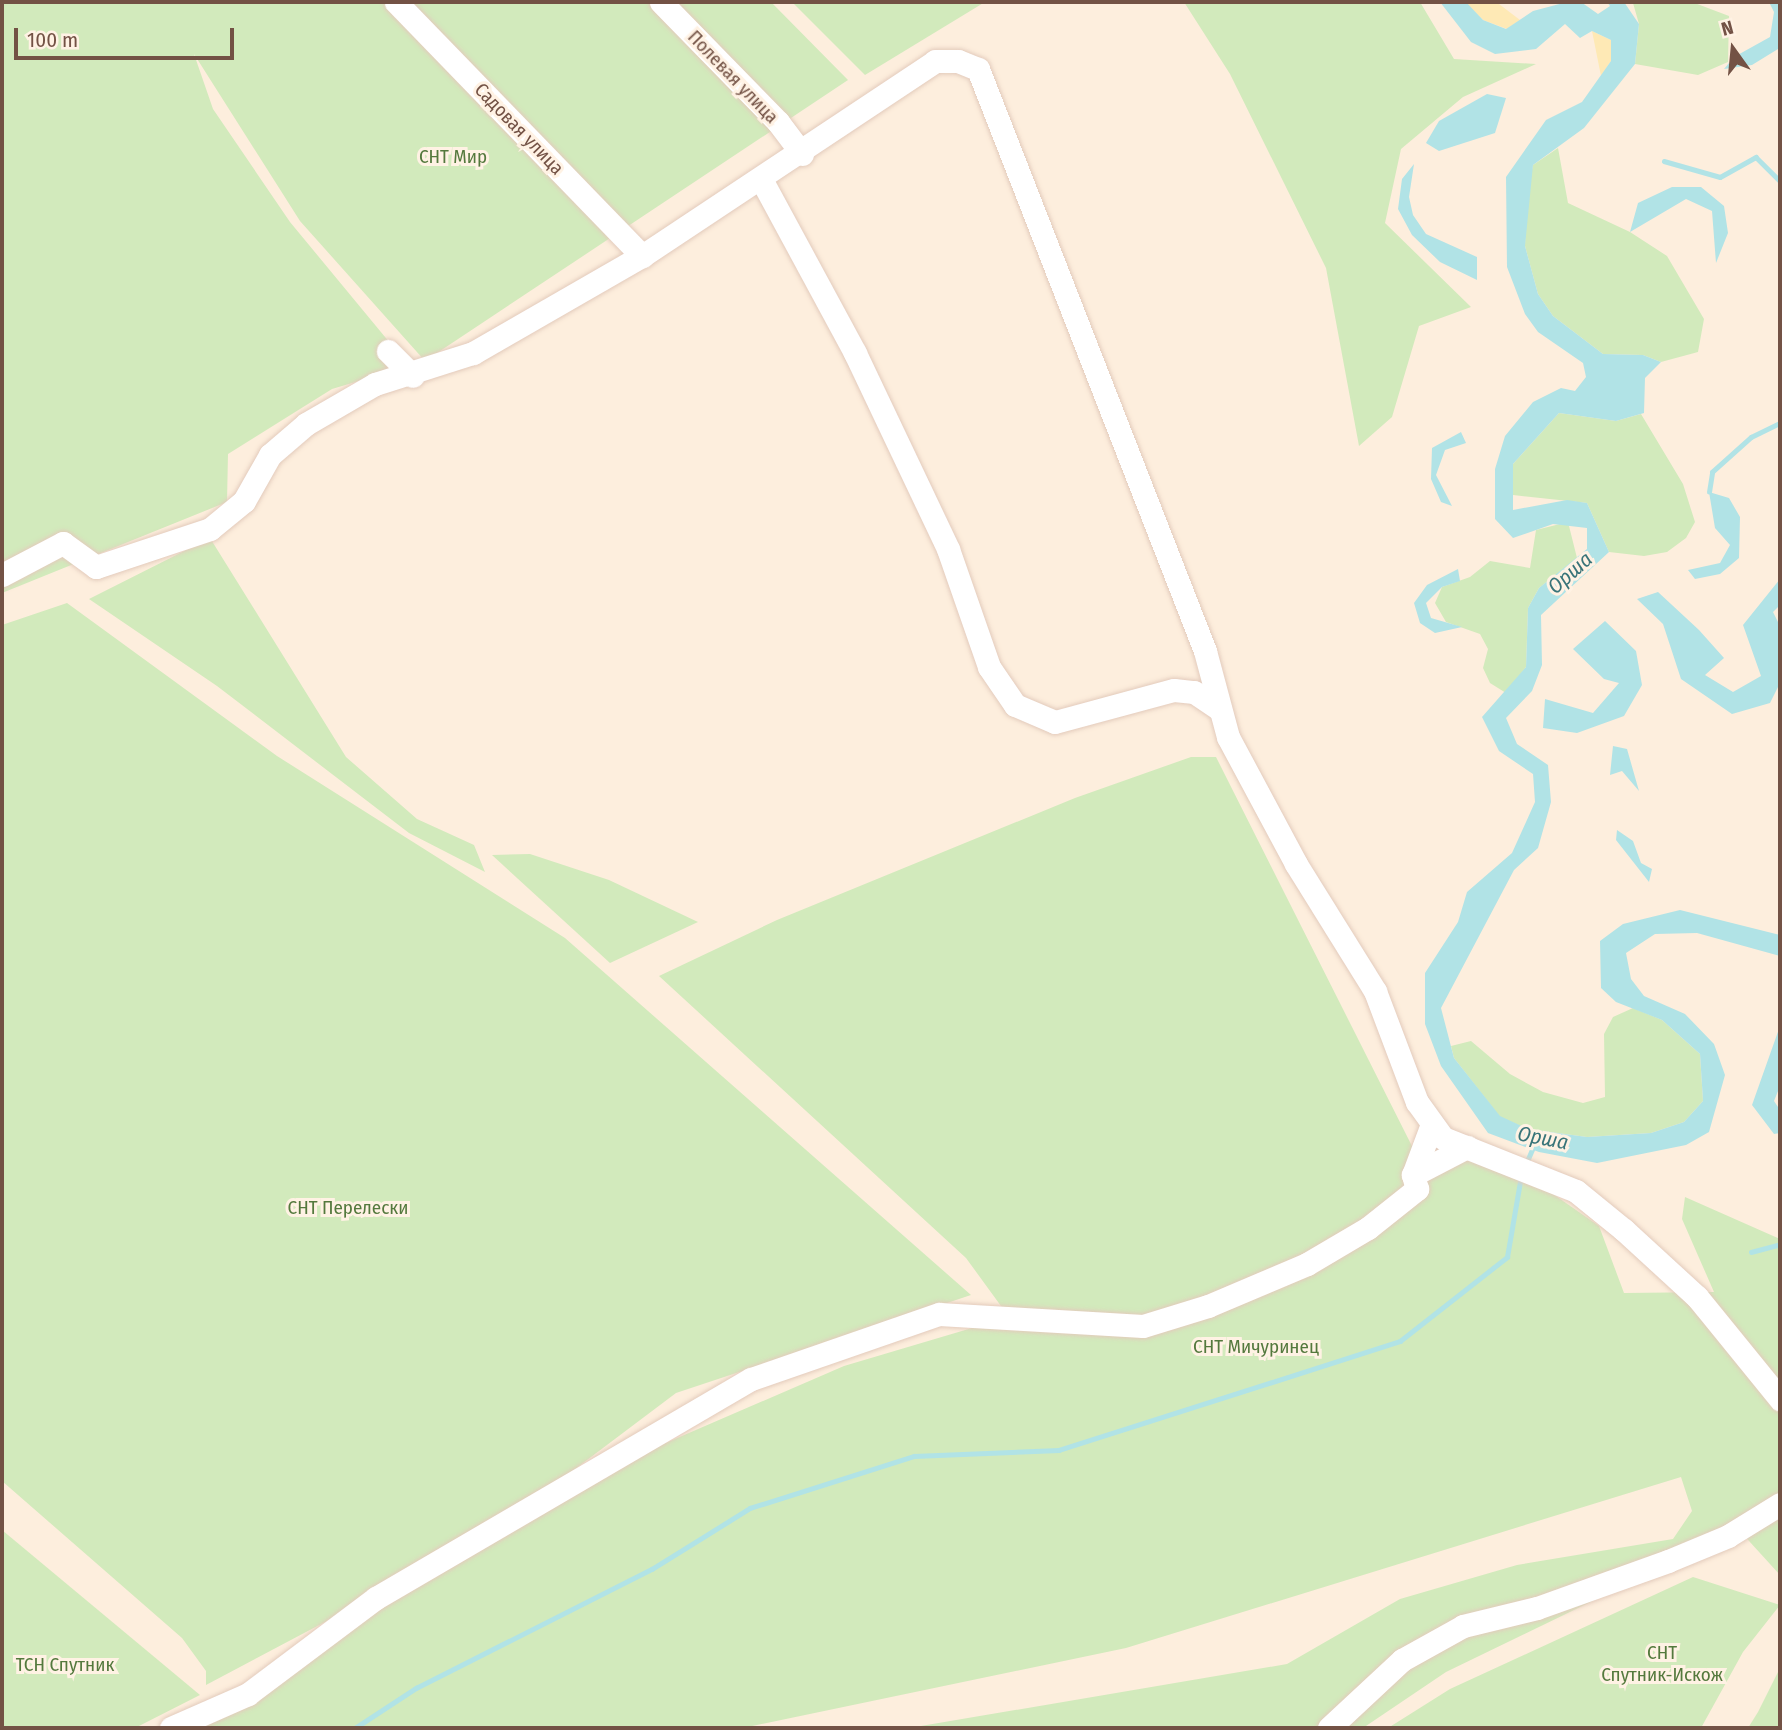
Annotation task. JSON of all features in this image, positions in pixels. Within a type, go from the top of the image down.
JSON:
[{"type":"street","name":"Садовая улица","points":[[396,2],[642,256]]},
{"type":"street","name":"Полевая улица","points":[[661,2],[778,122],[802,154]]},
{"type":"street","points":[[2,575],[63,544],[96,567],[210,530],[244,501],[270,455],[306,424],[375,384],[413,376],[473,353],[642,256],[802,154],[935,61],[958,61],[978,69],[1205,651],[1218,708],[1246,777],[1375,991],[1417,1102],[1443,1138],[1576,1191],[1697,1297],[1780,1399]]},
{"type":"street","points":[[761,179],[855,352],[948,550],[989,667],[1015,705],[1055,722],[1174,690],[1194,692],[1218,708]]},
{"type":"street","points":[[388,351],[413,376]]},
{"type":"street","points":[[171,1728],[248,1694],[376,1598],[751,1380],[939,1314],[1143,1326],[1208,1306],[1307,1264],[1368,1228],[1416,1188],[1413,1175],[1432,1124]]},
{"type":"street","points":[[1413,1175],[1466,1147]]},
{"type":"street","points":[[1329,1728],[1402,1660],[1463,1626],[1537,1608],[1668,1561],[1728,1536],[1780,1504]]},
{"type":"green space","name":"СНТ Мир","points":[[2,2],[771,2],[848,80],[425,361],[300,221],[194,54],[213,109],[290,222],[409,366],[332,389],[228,454],[227,502],[2,593]]},
{"type":"green space","points":[[792,2],[985,2],[865,75]]},
{"type":"green space","points":[[1184,2],[1420,2],[1454,59],[1536,64],[1463,97],[1401,149],[1385,223],[1471,307],[1419,326],[1392,417],[1359,446],[1326,268],[1230,74]]},
{"type":"green space","points":[[1692,2],[1729,16],[1728,62],[1698,75],[1635,64],[1639,24],[1633,3]]},
{"type":"green space","points":[[1558,148],[1568,203],[1630,232],[1667,256],[1704,319],[1698,352],[1661,362],[1643,355],[1603,354],[1553,316],[1538,294],[1525,246],[1526,198],[1533,165]]},
{"type":"green space","points":[[1559,413],[1616,421],[1641,414],[1683,484],[1695,522],[1686,538],[1667,552],[1644,556],[1609,552],[1587,503],[1513,495],[1513,464]]},
{"type":"green space","points":[[1568,522],[1577,558],[1539,588],[1528,608],[1526,667],[1506,693],[1490,683],[1483,668],[1488,649],[1480,634],[1446,622],[1435,603],[1442,587],[1470,577],[1490,561],[1530,568],[1536,530]]},
{"type":"green space","points":[[210,538],[346,757],[417,819],[474,845],[485,872],[409,833],[217,686],[89,599]]},
{"type":"green space","name":"СНТ Перелески","points":[[67,603],[277,756],[565,938],[971,1295],[676,1393],[482,1539],[206,1685],[206,1671],[182,1638],[2,1481],[2,625]]},
{"type":"green space","name":"СНТ Мичуринец","points":[[1191,757],[1216,757],[1419,1160],[1487,1148],[1599,1226],[1624,1293],[1714,1292],[1682,1219],[1685,1197],[1780,1239],[1780,1575],[1739,1530],[1446,1672],[1363,1728],[909,1728],[1287,1664],[1400,1599],[1517,1565],[1673,1539],[1692,1511],[1681,1477],[1126,1648],[743,1728],[194,1728],[374,1605],[638,1455],[844,1366],[1009,1317],[966,1258],[659,976],[777,920],[1075,798]]},
{"type":"green space","points":[[530,854],[609,880],[698,922],[610,963],[492,855]]},
{"type":"green space","points":[[1633,1008],[1662,1020],[1700,1054],[1703,1101],[1684,1122],[1651,1133],[1587,1137],[1528,1129],[1500,1117],[1454,1058],[1451,1046],[1471,1041],[1510,1074],[1543,1092],[1583,1103],[1605,1097],[1604,1034],[1613,1017]]},
{"type":"green space","name":"ТСН Спутник","points":[[2,1530],[200,1695],[135,1728],[2,1728]]},
{"type":"green space","name":"СНТ Спутник-Искож","points":[[1693,1577],[1780,1605],[1743,1652],[1701,1728],[1388,1728],[1450,1689]]},
{"type":"green space","points":[[1780,1668],[1780,1728],[1748,1728],[1758,1712]]},
{"type":"sand","points":[[1467,4],[1499,4],[1520,20],[1507,29],[1483,20]]},
{"type":"sand","points":[[1592,31],[1611,40],[1611,61],[1601,76]]},
{"type":"water","name":"Орша","points":[[1440,2],[1466,2],[1483,20],[1506,29],[1533,11],[1567,2],[1581,2],[1598,14],[1610,6],[1607,2],[1624,2],[1639,24],[1635,64],[1584,128],[1533,165],[1525,246],[1538,294],[1553,316],[1603,354],[1643,355],[1661,362],[1645,378],[1644,413],[1616,421],[1559,413],[1513,464],[1513,510],[1567,500],[1587,503],[1609,552],[1541,615],[1542,665],[1532,691],[1506,718],[1517,744],[1548,765],[1551,802],[1538,848],[1514,870],[1441,1008],[1454,1058],[1500,1116],[1528,1129],[1587,1137],[1651,1133],[1684,1122],[1703,1101],[1700,1054],[1662,1020],[1616,1002],[1601,988],[1600,941],[1623,924],[1680,910],[1780,935],[1780,956],[1697,933],[1655,934],[1626,953],[1631,979],[1644,996],[1685,1014],[1714,1044],[1725,1075],[1709,1132],[1686,1145],[1597,1163],[1539,1152],[1488,1133],[1441,1066],[1425,1024],[1425,973],[1458,922],[1467,892],[1512,853],[1535,802],[1533,774],[1499,751],[1482,717],[1526,667],[1528,608],[1539,588],[1587,549],[1587,528],[1553,524],[1513,538],[1495,519],[1495,469],[1505,436],[1533,402],[1561,388],[1575,391],[1586,377],[1583,363],[1538,332],[1525,314],[1507,267],[1506,177],[1546,120],[1582,102],[1611,61],[1611,40],[1592,31],[1580,38],[1565,24],[1536,49],[1495,54],[1471,42]]},
{"type":"water","points":[[1769,2],[1780,2],[1778,49],[1752,65],[1724,69],[1734,57],[1770,37],[1774,12]]},
{"type":"water","points":[[1487,94],[1506,98],[1495,133],[1439,151],[1426,143],[1439,121]]},
{"type":"water","points":[[1414,164],[1409,197],[1413,215],[1426,234],[1477,257],[1477,280],[1440,262],[1412,235],[1398,209],[1402,179]]},
{"type":"water","points":[[1672,187],[1701,187],[1724,206],[1728,233],[1716,263],[1712,211],[1686,199],[1630,232],[1638,203]]},
{"type":"water","points":[[1461,432],[1466,443],[1445,450],[1436,475],[1452,506],[1441,502],[1431,479],[1432,448]]},
{"type":"water","points":[[1709,492],[1729,498],[1740,517],[1739,558],[1720,574],[1695,579],[1688,570],[1720,563],[1730,545],[1715,528]]},
{"type":"water","points":[[1458,569],[1460,581],[1442,587],[1426,603],[1431,618],[1462,627],[1435,633],[1420,623],[1414,603],[1427,585]]},
{"type":"water","points":[[1780,579],[1780,605],[1773,612],[1780,626],[1780,683],[1770,703],[1732,714],[1681,679],[1663,624],[1637,599],[1658,592],[1699,630],[1724,658],[1705,675],[1733,692],[1761,676],[1743,625]]},
{"type":"water","points":[[1605,621],[1636,651],[1642,685],[1624,716],[1577,733],[1543,728],[1545,699],[1593,713],[1619,683],[1604,679],[1573,649]]},
{"type":"water","points":[[1613,746],[1627,749],[1639,791],[1622,771],[1610,775]]},
{"type":"water","points":[[1617,830],[1633,841],[1641,863],[1652,869],[1649,882],[1616,840]]},
{"type":"water","points":[[1780,1026],[1780,1086],[1774,1101],[1780,1110],[1780,1133],[1774,1134],[1752,1105]]},
{"type":"waterway","points":[[1664,161],[1720,177],[1756,157],[1780,181]]},
{"type":"waterway","points":[[1709,492],[1712,472],[1751,437],[1780,423]]},
{"type":"waterway","name":"Орша","points":[[1528,1159],[1533,1147]]},
{"type":"waterway","points":[[355,1728],[416,1688],[652,1569],[750,1508],[914,1456],[1059,1450],[1400,1341],[1507,1257],[1521,1176]]},
{"type":"waterway","points":[[1751,1252],[1780,1244]]}]
